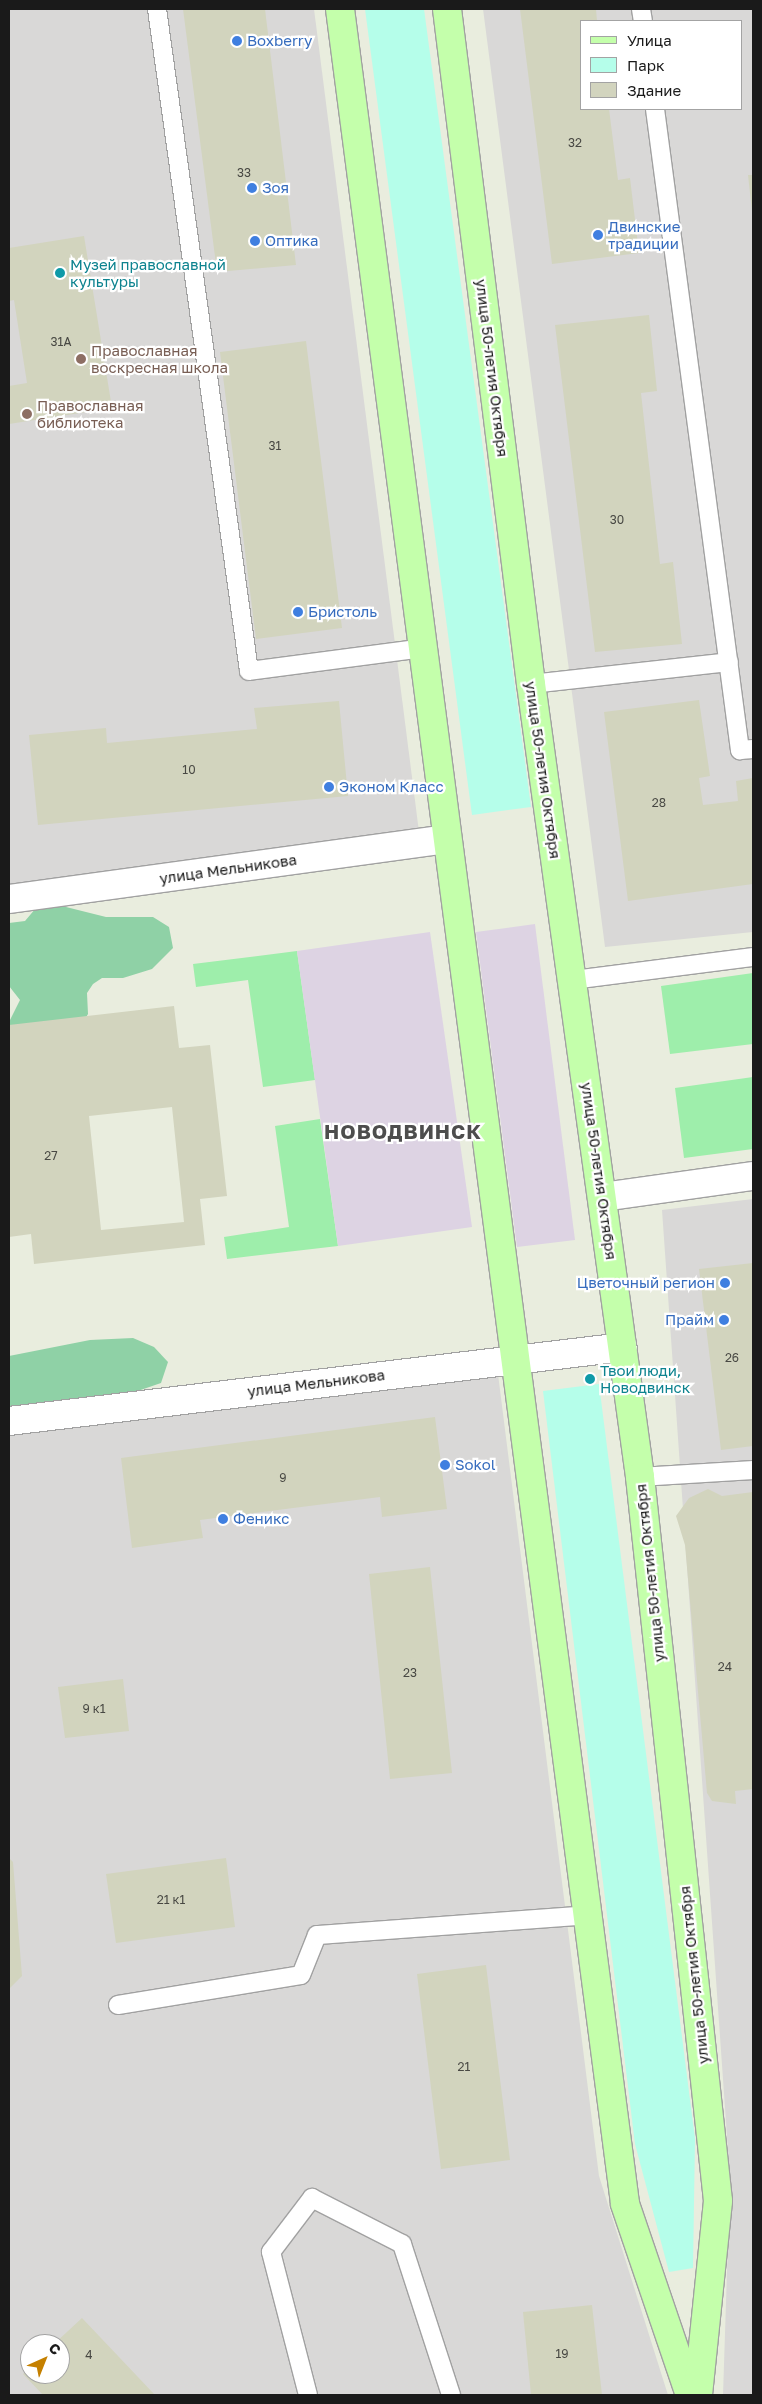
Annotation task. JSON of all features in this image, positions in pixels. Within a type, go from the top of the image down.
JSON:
[{"type":"main road","points":[[340,9],[625,2204],[690,2395]]},
{"type":"main road","name":"улица 50-летия Октября","points":[[447,9],[531,684],[640,1477],[718,2201],[698,2395]]},
{"type":"street","name":"улица Мельникова","points":[[9,899],[448,839]]},
{"type":"street","points":[[603,1197],[753,1176]]},
{"type":"street","name":"улица Мельникова","points":[[9,1421],[623,1347]]},
{"type":"lane","points":[[157,9],[249,671],[423,648]]},
{"type":"lane","points":[[655,110],[740,750],[753,749]]},
{"type":"lane","points":[[531,684],[729,662]]},
{"type":"lane","points":[[573,980],[753,957]]},
{"type":"lane","points":[[640,1477],[753,1470]]},
{"type":"lane","points":[[118,2005],[301,1975],[317,1935],[588,1915]]},
{"type":"lane","points":[[308,2395],[271,2252],[312,2198],[402,2244],[450,2395]]},
{"type":"shaded area","points":[[9,9],[314,9],[419,832],[9,886]]},
{"type":"shaded area","points":[[483,9],[753,9],[753,932],[605,947]]},
{"type":"shaded area","points":[[535,924],[575,1240],[517,1247],[476,932]]},
{"type":"shaded area","points":[[430,932],[472,1227],[338,1246],[297,951]]},
{"type":"shaded area","points":[[753,1199],[753,2395],[723,2395],[730,2179],[662,1210]]},
{"type":"shaded area","points":[[498,1374],[599,2176],[668,2395],[9,2395],[9,1433]]},
{"type":"green space","points":[[365,9],[424,9],[531,807],[472,815]]},
{"type":"green space","points":[[54,904],[106,917],[153,917],[169,927],[173,948],[152,969],[123,978],[102,978],[93,984],[87,993],[88,1014],[82,1024],[9,1043],[9,1022],[20,1000],[9,986],[9,923],[25,921],[36,908]]},
{"type":"green space","points":[[297,951],[315,1080],[263,1087],[248,980],[196,987],[193,964]]},
{"type":"green space","points":[[753,973],[753,1044],[670,1054],[661,986]]},
{"type":"green space","points":[[753,1077],[753,1149],[684,1158],[675,1088]]},
{"type":"green space","points":[[320,1119],[338,1246],[227,1259],[224,1237],[289,1227],[275,1126]]},
{"type":"green space","points":[[133,1338],[154,1347],[168,1362],[161,1383],[123,1396],[9,1409],[9,1356],[90,1340]]},
{"type":"green space","points":[[599,1384],[695,2139],[693,2268],[669,2272],[635,2144],[543,1391]]},
{"type":"building","points":[[183,9],[265,9],[296,265],[217,272]]},
{"type":"building","points":[[520,9],[596,9],[597,20],[580,20],[580,110],[609,110],[618,180],[630,178],[639,253],[552,264]]},
{"type":"building","points":[[748,175],[753,175],[753,211],[752,211]]},
{"type":"building","points":[[84,236],[112,408],[9,424],[9,386],[27,383],[14,300],[9,301],[9,248]]},
{"type":"building","points":[[649,315],[657,391],[641,393],[660,564],[673,562],[682,644],[595,652],[555,325]]},
{"type":"building","points":[[306,341],[342,628],[256,639],[220,352]]},
{"type":"building","points":[[699,700],[710,776],[699,778],[703,805],[738,801],[736,781],[753,778],[753,884],[628,901],[604,712]]},
{"type":"building","points":[[339,701],[348,796],[38,825],[29,735],[106,728],[107,743],[257,729],[254,708]]},
{"type":"building","points":[[174,1006],[179,1048],[210,1045],[227,1196],[200,1199],[205,1245],[34,1264],[31,1234],[9,1237],[9,1025]],"holes":[[[172,1107],[184,1222],[101,1230],[89,1116]]]},
{"type":"building","points":[[753,1263],[753,1446],[721,1450],[699,1269]]},
{"type":"building","points":[[435,1417],[447,1509],[382,1517],[380,1497],[200,1520],[203,1538],[132,1548],[121,1458]]},
{"type":"building","points":[[708,1489],[722,1496],[753,1492],[753,1789],[735,1791],[736,1804],[712,1801],[707,1793],[685,1545],[676,1516],[689,1498]]},
{"type":"building","points":[[430,1567],[452,1773],[390,1779],[369,1574]]},
{"type":"building","points":[[123,1679],[129,1731],[65,1738],[58,1687]]},
{"type":"building","points":[[9,1858],[13,1862],[22,1976],[9,1989]]},
{"type":"building","points":[[226,1858],[235,1927],[116,1943],[106,1874]]},
{"type":"building","points":[[486,1965],[510,2160],[441,2169],[417,1974]]},
{"type":"building","points":[[592,2305],[602,2395],[531,2395],[523,2312]]},
{"type":"building","points":[[82,2318],[155,2395],[43,2395],[33,2384],[70,2384],[70,2334],[65,2334]]},
{"type":"place","name":"Boxberry","points":[[237,41]]},
{"type":"place","name":"Зоя","points":[[252,188]]},
{"type":"place","name":"Двинские традиции","points":[[598,235]]},
{"type":"place","name":"Оптика","points":[[255,241]]},
{"type":"place","name":"Музей православной культуры","points":[[60,273]]},
{"type":"place","name":"Православная воскресная школа","points":[[81,359]]},
{"type":"place","name":"Православная библиотека","points":[[27,414]]},
{"type":"place","name":"Бристоль","points":[[298,612]]},
{"type":"place","name":"Эконом Класс","points":[[329,787]]},
{"type":"place","name":"Цветочный регион","points":[[725,1283]]},
{"type":"place","name":"Прайм","points":[[724,1320]]},
{"type":"place","name":"Твои люди, Новодвинск","points":[[590,1379]]},
{"type":"place","name":"Sokol","points":[[445,1465]]},
{"type":"place","name":"Феникс","points":[[223,1519]]},
{"type":"district","name":"НОВОДВИНСК","points":[[403,1131]]}]
